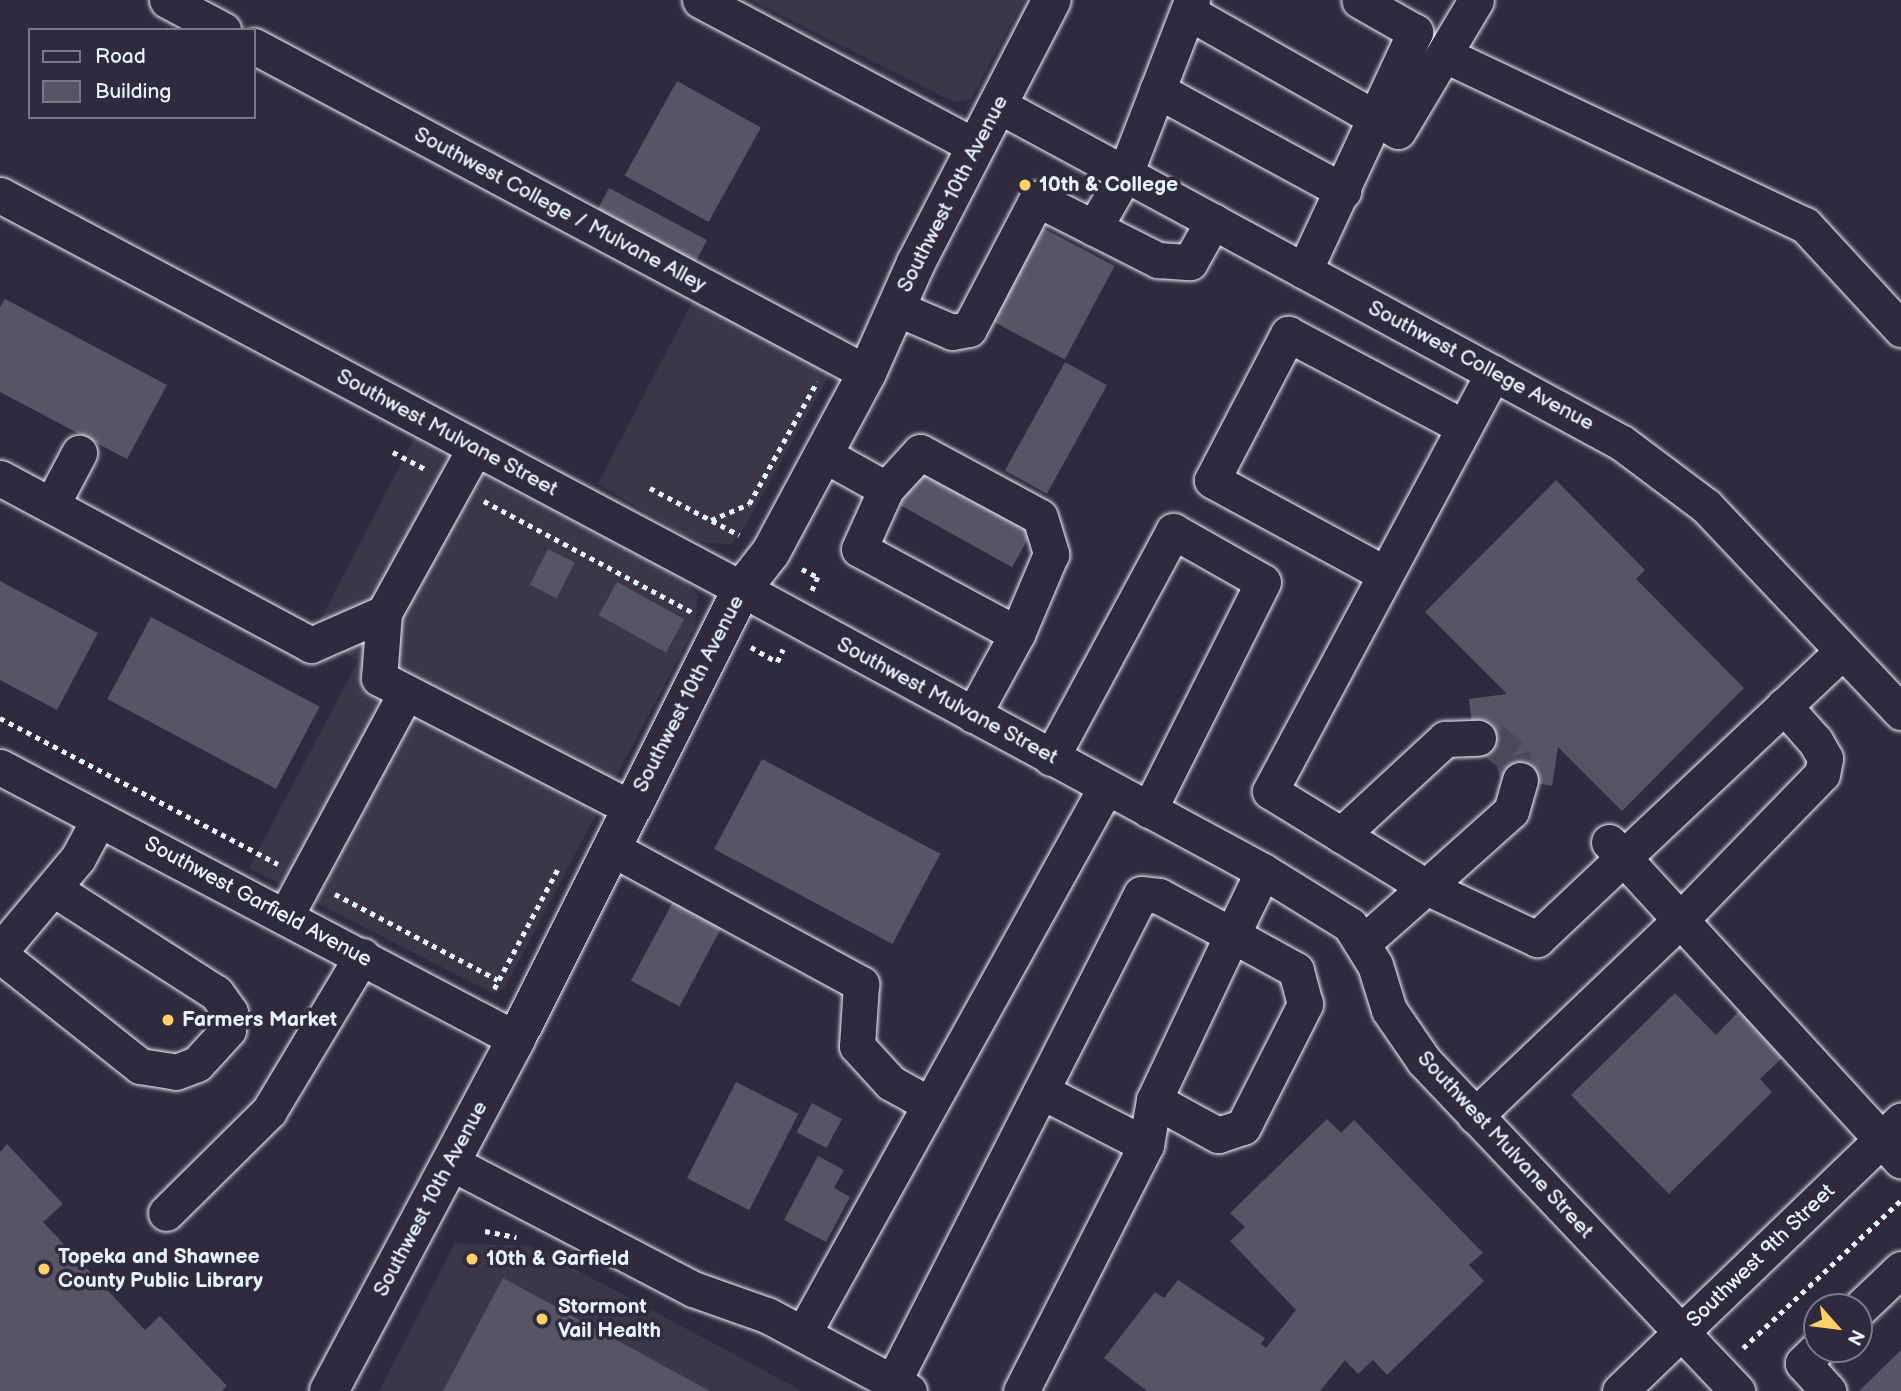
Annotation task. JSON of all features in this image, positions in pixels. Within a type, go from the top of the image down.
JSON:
[{"type":"main road","name":"Southwest 10th Avenue","points":[[329,1391],[516,1039],[742,589],[771,552],[867,373],[896,308],[998,105],[1044,3]]},
{"type":"street","points":[[167,0],[219,28]]},
{"type":"street","points":[[700,0],[749,11],[976,147]]},
{"type":"street","points":[[1304,271],[1415,32],[1359,0]]},
{"type":"street","points":[[1094,228],[1125,174],[1190,6],[1398,131],[1476,0]]},
{"type":"street","name":"Southwest College / Mulvane Alley","points":[[256,47],[867,373]]},
{"type":"street","points":[[1445,55],[1805,225],[1901,329]]},
{"type":"street","points":[[1157,90],[1343,191]]},
{"type":"street","name":"Southwest College Avenue","points":[[998,105],[1622,443],[1706,506],[1901,712]]},
{"type":"street","points":[[896,308],[952,332],[969,329],[1037,199],[1158,260],[1191,262],[1213,221]]},
{"type":"street","name":"Southwest Mulvane Street","points":[[2,202],[742,589],[1263,871],[1350,925],[1364,942],[1389,1010],[1424,1061],[1728,1381]]},
{"type":"street","points":[[1385,574],[1212,480],[1288,334],[1464,427]]},
{"type":"street","points":[[1493,373],[1270,791],[1426,887],[1537,939],[1617,850],[1784,706],[1843,651]]},
{"type":"street","points":[[475,447],[384,613],[379,678],[631,808]]},
{"type":"street","points":[[973,715],[1017,634],[1051,554],[1040,517],[920,452],[886,489],[859,549],[1017,634]]},
{"type":"street","points":[[52,504],[79,453]]},
{"type":"street","points":[[823,454],[886,489]]},
{"type":"street","points":[[0,478],[311,645],[384,613]]},
{"type":"street","points":[[1051,758],[1173,531],[1263,582],[1149,810]]},
{"type":"street","points":[[285,917],[406,692]]},
{"type":"street","points":[[1475,1116],[1680,920],[1822,774],[1825,758],[1815,741],[1784,706]]},
{"type":"street","points":[[1342,835],[1445,739],[1478,738]]},
{"type":"street","name":"Southwest Garfield Avenue","points":[[0,767],[516,1039]]},
{"type":"street","points":[[1364,942],[1511,811],[1520,780]]},
{"type":"street","points":[[803,1334],[1106,787]]},
{"type":"street","points":[[54,889],[216,993],[230,1012],[228,1030],[197,1064],[176,1072],[140,1066],[0,953],[78,858],[99,819]]},
{"type":"street","points":[[611,848],[861,984],[857,1046],[891,1083],[929,1104]]},
{"type":"street","points":[[1617,850],[1680,920],[1894,1141]]},
{"type":"street","points":[[1021,1391],[1146,1145],[1154,1100],[1263,871]]},
{"type":"street","points":[[450,1162],[693,1289],[767,1315],[901,1387],[1041,1091],[1140,894],[1159,895],[1296,970],[1305,1004],[1243,1127],[1219,1135],[1154,1100]]},
{"type":"street","points":[[166,1213],[269,1111],[362,956]]},
{"type":"street","points":[[1041,1091],[1146,1145]]},
{"type":"street","name":"Southwest 9th Street","points":[[1620,1391],[1894,1141]]},
{"type":"street","points":[[1873,1296],[1901,1269]]},
{"type":"street","points":[[1803,1363],[1828,1391]]},
{"type":"path","points":[[393,452],[693,613],[687,625]]},
{"type":"path","points":[[650,488],[726,528]]},
{"type":"path","points":[[0,718],[498,980]]},
{"type":"path","points":[[479,1018],[561,863]]},
{"type":"path","points":[[1728,1381],[1901,1200]]},
{"type":"shaded area","points":[[751,0],[1024,0],[970,100],[954,102]]},
{"type":"shaded area","points":[[707,273],[846,345],[744,528],[731,544],[708,543],[685,535],[598,484]]},
{"type":"shaded area","points":[[415,437],[682,578],[698,595],[695,627],[505,987],[494,994],[249,868],[358,661],[313,634]]},
{"type":"shaded area","name":"Stormont Vail Health","points":[[455,1243],[532,1246],[802,1391],[379,1391]]},
{"type":"building","points":[[677,81],[761,128],[709,222],[625,175]]},
{"type":"building","points":[[609,188],[707,240],[692,268],[594,216]]},
{"type":"building","points":[[1043,228],[1115,266],[1065,360],[993,322]]},
{"type":"building","points":[[5,299],[167,385],[127,459],[0,392],[0,307]]},
{"type":"building","points":[[1065,362],[1107,385],[1047,494],[1005,470]]},
{"type":"building","points":[[923,464],[1035,526],[1012,567],[900,505]]},
{"type":"building","points":[[1556,480],[1645,570],[1636,579],[1744,688],[1622,811],[1558,747],[1552,786],[1520,780],[1492,758],[1473,732],[1469,699],[1507,694],[1425,612]]},
{"type":"building","points":[[548,549],[575,563],[557,598],[530,585]]},
{"type":"building","points":[[0,581],[98,633],[57,710],[0,680]]},
{"type":"building","points":[[617,582],[684,619],[666,653],[599,615]]},
{"type":"building","points":[[151,617],[320,707],[276,789],[107,699]]},
{"type":"building","points":[[762,759],[940,854],[892,944],[714,849]]},
{"type":"building","points":[[676,896],[725,922],[679,1007],[631,981]]},
{"type":"building","points":[[1675,993],[1716,1035],[1739,1011],[1784,1056],[1760,1079],[1772,1092],[1669,1194],[1571,1095]]},
{"type":"building","points":[[736,1082],[798,1114],[749,1210],[687,1178]]},
{"type":"building","points":[[812,1103],[842,1119],[827,1148],[797,1132]]},
{"type":"building","points":[[1327,1119],[1341,1133],[1354,1120],[1483,1253],[1469,1265],[1484,1281],[1387,1375],[1373,1360],[1358,1374],[1345,1360],[1320,1391],[1147,1391],[1104,1358],[1155,1292],[1164,1298],[1178,1280],[1265,1338],[1261,1344],[1266,1348],[1296,1310],[1230,1241],[1245,1227],[1230,1213]]},
{"type":"building","name":"Topeka and Shawnee County Public Library","points":[[7,1144],[63,1204],[43,1222],[145,1330],[160,1316],[227,1386],[222,1391],[0,1391],[0,1152]]},
{"type":"building","points":[[818,1156],[844,1170],[834,1188],[850,1197],[826,1242],[784,1220]]},
{"type":"building","points":[[503,1278],[710,1391],[443,1391]]},
{"type":"building","points":[[1901,1350],[1901,1391],[1859,1391]]},
{"type":"tunnel","points":[[1478,738],[1492,739],[1512,756],[1520,780]]},
{"type":"place","name":"10th & College","points":[[1025,185]]},
{"type":"place","name":"Farmers Market","points":[[168,1020]]},
{"type":"place","name":"10th & Garfield","points":[[472,1259]]},
{"type":"place","name":"Topeka and Shawnee County Public Library","points":[[44,1269]]},
{"type":"place","name":"Stormont Vail Health","points":[[542,1319]]}]
